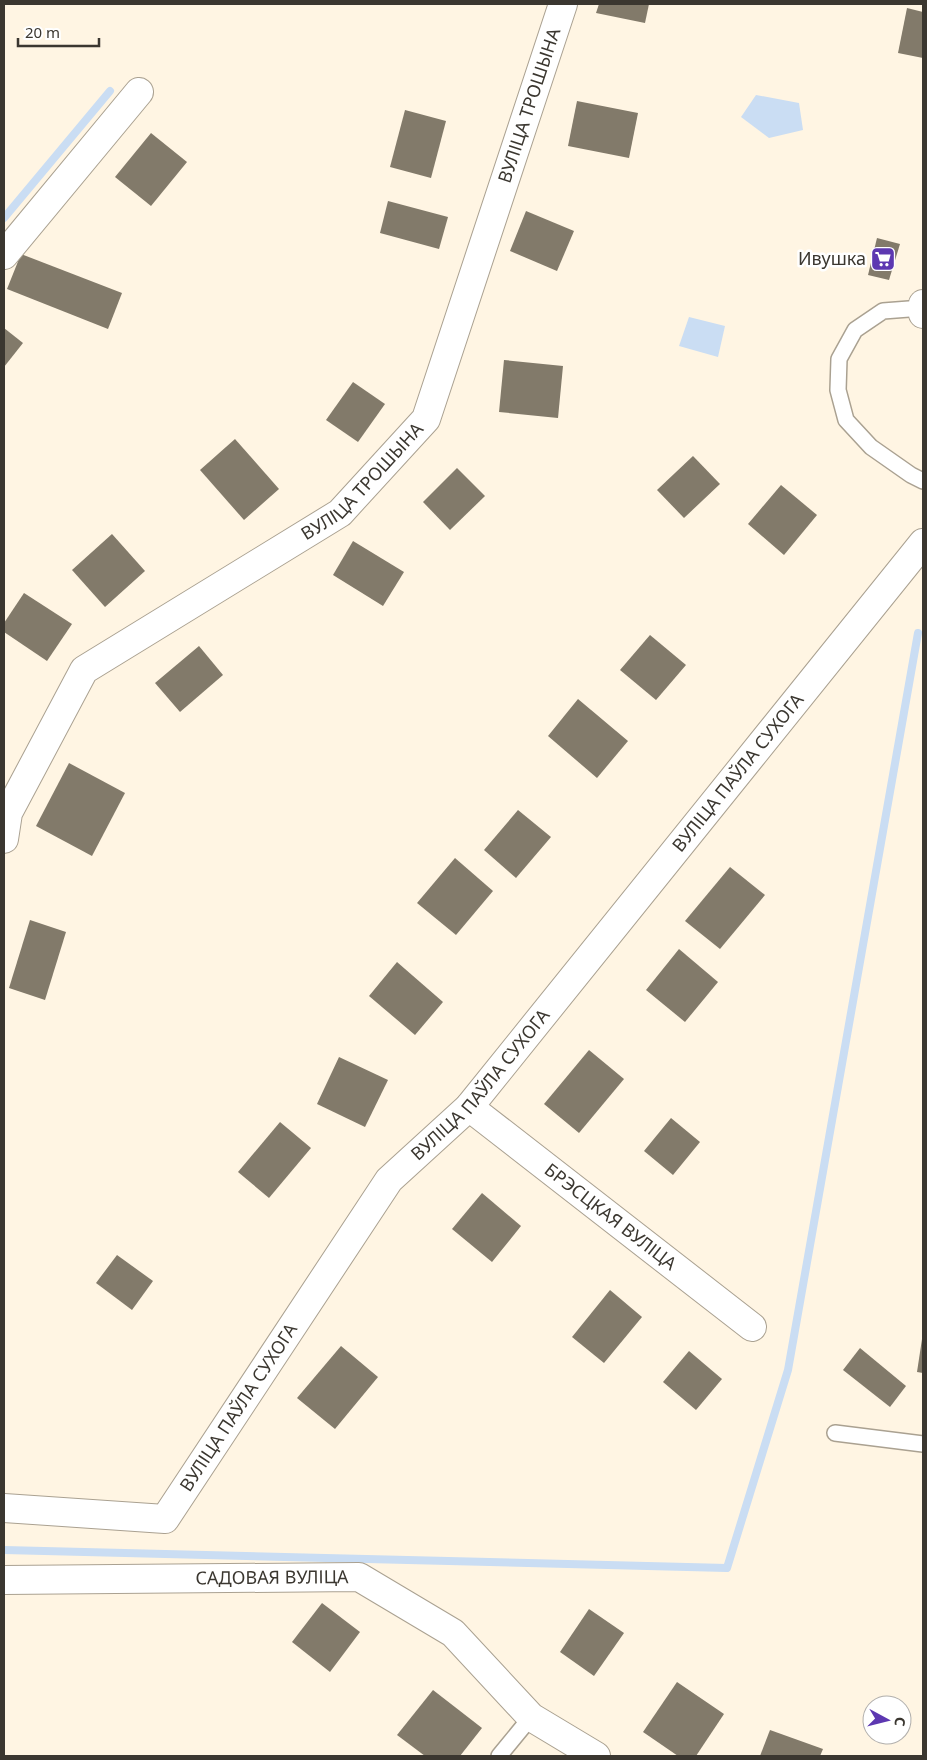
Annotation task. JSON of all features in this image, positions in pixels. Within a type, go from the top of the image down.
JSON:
[{"type":"street","name":"ВУЛІЦА ТРОШЫНА","points":[[4,839],[8,814],[84,670],[340,513],[426,419],[563,4]]},
{"type":"street","points":[[4,255],[139,92]]},
{"type":"street","name":"ВУЛІЦА ПАЎЛА СУХОГА","points":[[4,1508],[165,1519],[389,1180],[469,1107],[922,548]]},
{"type":"street","name":"БРЭСЦКАЯ ВУЛІЦА","points":[[469,1107],[752,1327]]},
{"type":"street","name":"САДОВАЯ ВУЛІЦА","points":[[4,1580],[359,1577],[453,1633],[531,1717],[596,1756]]},
{"type":"lane","points":[[923,309],[883,311],[855,330],[839,358],[838,390],[846,420],[871,447],[923,482]]},
{"type":"lane","points":[[835,1433],[923,1444]]},
{"type":"lane","points":[[499,1756],[531,1717]]},
{"type":"water","points":[[756,95],[799,103],[803,130],[769,138],[741,117]]},
{"type":"water","points":[[689,317],[725,326],[718,357],[679,346]]},
{"type":"building","points":[[599,4],[649,4],[645,23],[596,13]]},
{"type":"building","points":[[907,8],[923,12],[923,58],[898,53]]},
{"type":"building","points":[[577,101],[638,113],[629,158],[568,146]]},
{"type":"building","points":[[405,110],[446,121],[431,178],[390,167]]},
{"type":"building","points":[[151,133],[187,162],[151,206],[115,177]]},
{"type":"building","points":[[388,201],[448,217],[439,249],[380,233]]},
{"type":"building","points":[[526,211],[574,231],[557,271],[510,251]]},
{"type":"building","name":"Ивушка","points":[[877,238],[900,244],[889,280],[868,275]]},
{"type":"building","points":[[21,254],[122,293],[108,329],[7,289]]},
{"type":"building","points":[[4,328],[23,343],[4,367]]},
{"type":"building","points":[[504,360],[563,366],[558,418],[499,412]]},
{"type":"building","points":[[353,382],[385,404],[358,442],[326,420]]},
{"type":"building","points":[[235,439],[279,489],[244,520],[200,470]]},
{"type":"building","points":[[693,456],[720,484],[684,518],[657,490]]},
{"type":"building","points":[[457,468],[485,496],[450,530],[423,502]]},
{"type":"building","points":[[781,485],[817,515],[784,555],[748,524]]},
{"type":"building","points":[[112,534],[145,571],[105,607],[72,570]]},
{"type":"building","points":[[353,541],[404,572],[383,606],[333,575]]},
{"type":"building","points":[[24,593],[72,624],[47,661],[4,632],[4,623]]},
{"type":"building","points":[[650,635],[686,665],[656,700],[620,670]]},
{"type":"building","points":[[199,646],[223,675],[180,712],[155,683]]},
{"type":"building","points":[[578,699],[628,741],[597,778],[548,736]]},
{"type":"building","points":[[69,763],[125,793],[92,856],[36,826]]},
{"type":"building","points":[[518,810],[551,837],[516,878],[484,850]]},
{"type":"building","points":[[455,858],[493,891],[456,935],[417,903]]},
{"type":"building","points":[[730,867],[765,895],[720,949],[685,921]]},
{"type":"building","points":[[30,920],[66,932],[45,1000],[9,988]]},
{"type":"building","points":[[679,949],[718,982],[685,1022],[646,990]]},
{"type":"building","points":[[397,962],[443,1002],[415,1035],[369,996]]},
{"type":"building","points":[[589,1050],[624,1079],[579,1133],[544,1104]]},
{"type":"building","points":[[339,1057],[388,1080],[365,1127],[317,1104]]},
{"type":"building","points":[[671,1118],[700,1142],[673,1175],[644,1151]]},
{"type":"building","points":[[280,1122],[311,1148],[269,1198],[238,1172]]},
{"type":"building","points":[[482,1193],[521,1226],[492,1262],[452,1229]]},
{"type":"building","points":[[117,1255],[153,1281],[132,1310],[96,1283]]},
{"type":"building","points":[[610,1290],[642,1317],[604,1363],[572,1337]]},
{"type":"building","points":[[923,1339],[923,1373],[917,1372]]},
{"type":"building","points":[[341,1346],[378,1377],[335,1429],[297,1398]]},
{"type":"building","points":[[860,1348],[906,1386],[890,1407],[843,1370]]},
{"type":"building","points":[[689,1351],[722,1379],[696,1410],[663,1382]]},
{"type":"building","points":[[322,1603],[360,1632],[330,1672],[292,1642]]},
{"type":"building","points":[[589,1609],[624,1633],[594,1676],[560,1652]]},
{"type":"building","points":[[677,1682],[724,1714],[696,1756],[678,1756],[643,1732]]},
{"type":"building","points":[[433,1690],[482,1728],[460,1756],[425,1756],[397,1735]]},
{"type":"building","points":[[770,1730],[823,1749],[820,1756],[760,1756]]},
{"type":"waterway","points":[[4,218],[110,91]]},
{"type":"waterway","points":[[4,1550],[727,1568],[788,1370],[918,633]]},
{"type":"place","name":"Ивушка","points":[[883,259]]}]
